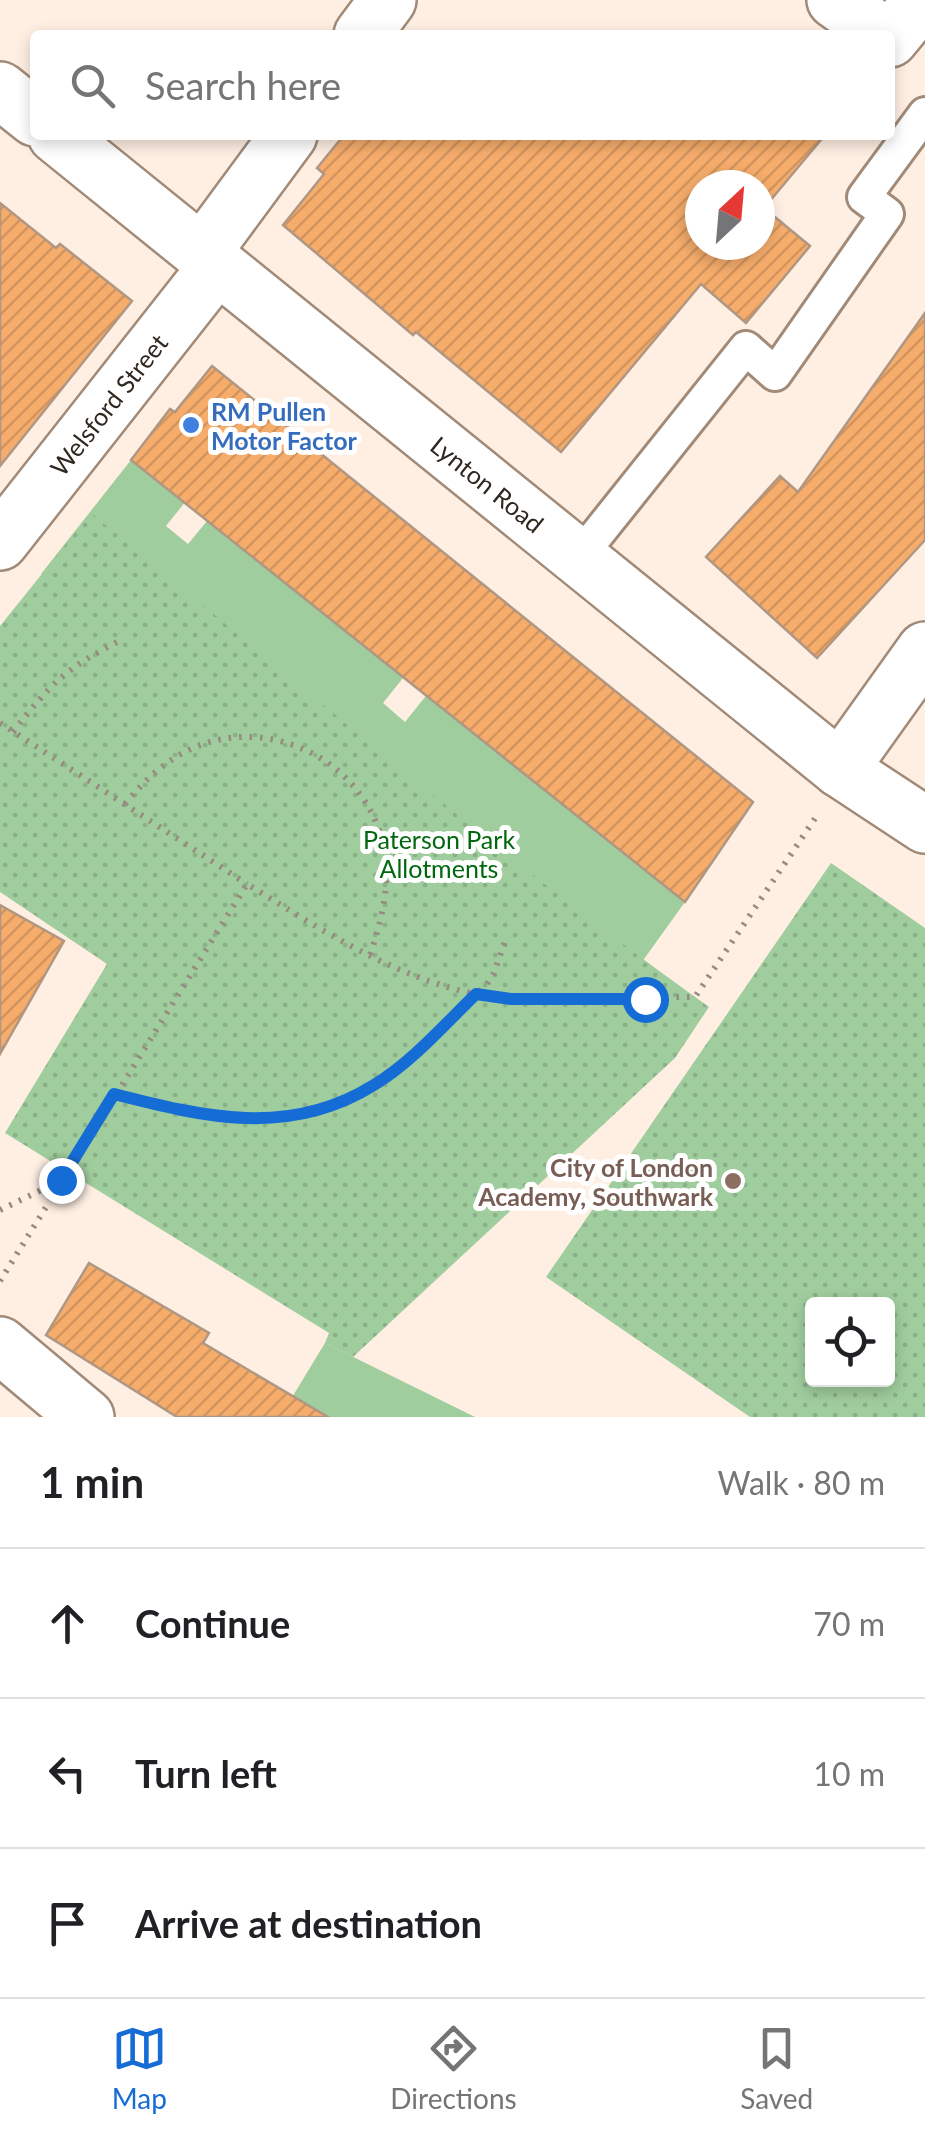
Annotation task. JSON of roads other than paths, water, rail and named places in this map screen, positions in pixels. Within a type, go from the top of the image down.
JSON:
[{"type":"street","points":[[366,30],[388,0]]},
{"type":"street","points":[[836,0],[877,30]]},
{"type":"street","points":[[894,30],[922,0]]},
{"type":"street","points":[[0,90],[30,114]]},
{"type":"street","name":"Lynton Road","points":[[62,140],[840,769],[925,825]]},
{"type":"street","name":"Welsford Street","points":[[9,515],[210,259],[286,140]]},
{"type":"street","points":[[840,769],[925,650]]},
{"type":"street","points":[[18,1374],[86,1417]]},
{"type":"lane","points":[[579,557],[746,348],[775,374],[886,214],[864,197],[925,114]]},
{"type":"place","name":"RM Pullen Motor Factor","points":[[191,425]]},
{"type":"place","name":"City of London Academy, Southwark","points":[[733,1181]]},
{"type":"park label","name":"Paterson Park Allotments","points":[[439,854]]}]
